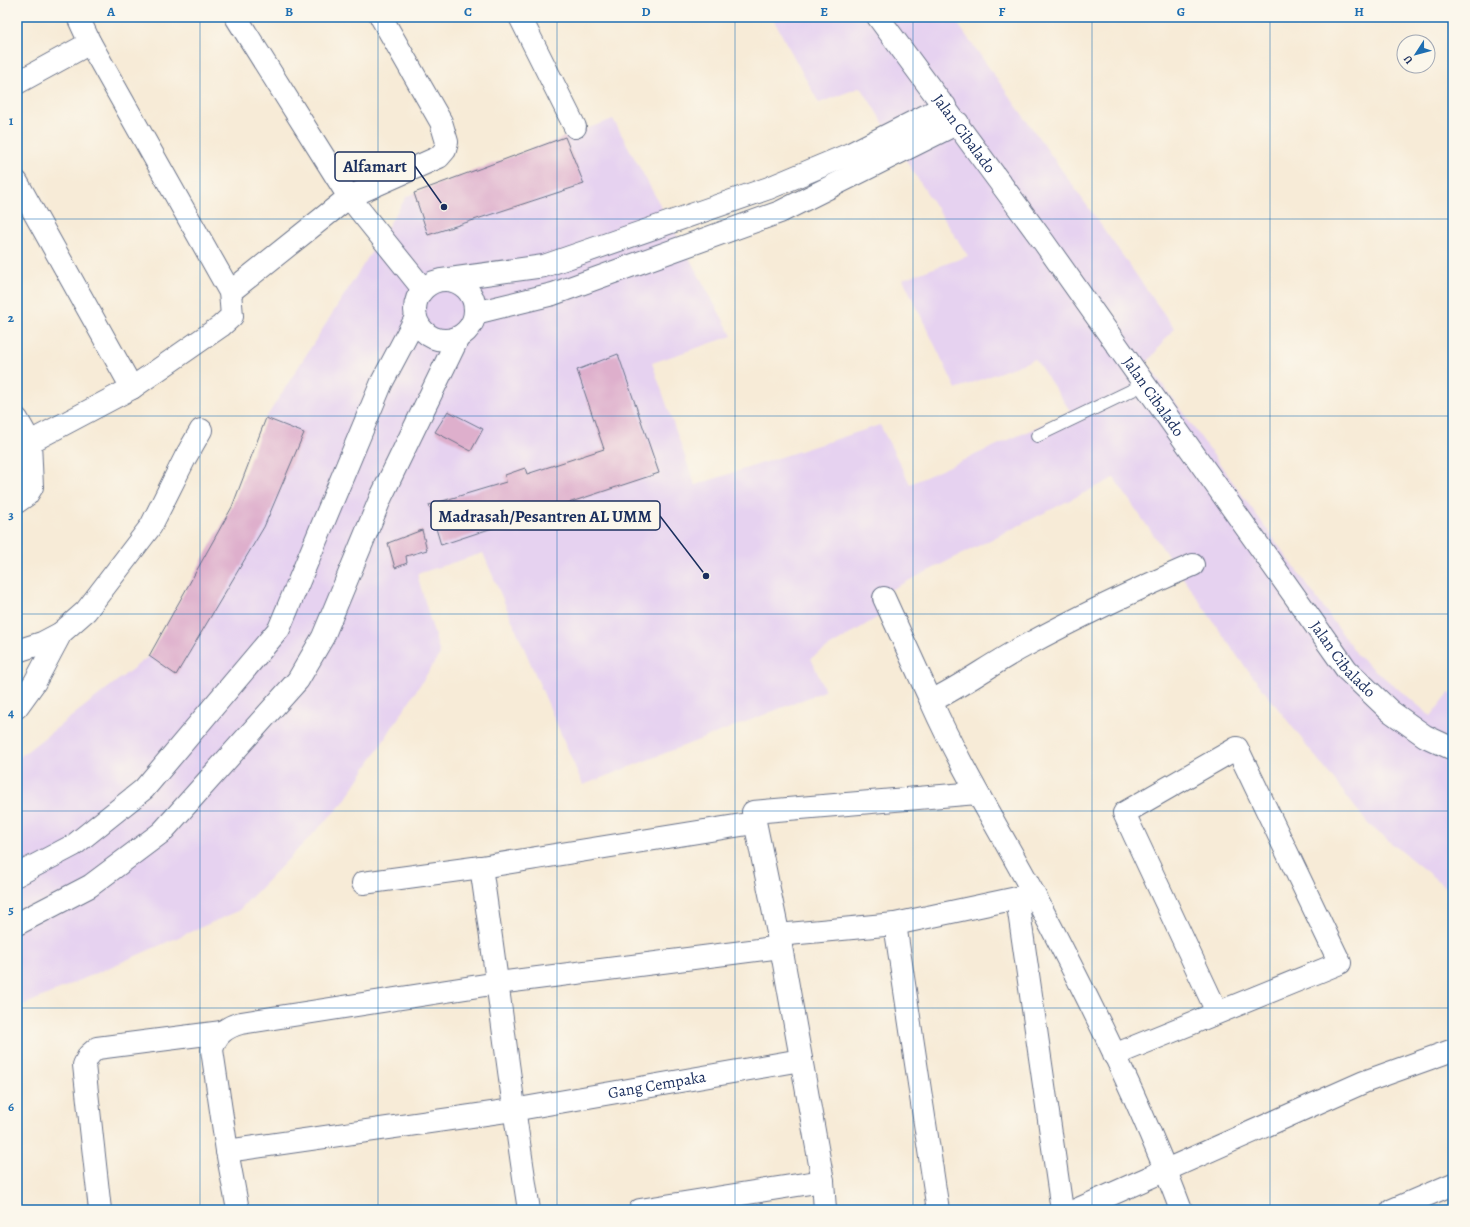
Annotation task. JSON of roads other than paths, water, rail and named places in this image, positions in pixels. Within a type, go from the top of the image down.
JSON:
[{"type":"street","points":[[30,442],[132,388],[221,326],[232,316],[230,292],[90,43],[78,17]]},
{"type":"street","points":[[236,17],[349,197],[432,284]]},
{"type":"street","points":[[520,17],[575,127]]},
{"type":"street","name":"Jalan Cibalado","points":[[878,17],[958,123],[1347,670],[1390,711],[1425,736],[1453,749]]},
{"type":"street","points":[[230,292],[349,197],[439,157],[445,150],[447,142],[441,122],[383,18]]},
{"type":"street","points":[[17,83],[90,43]]},
{"type":"street","points":[[432,284],[544,266],[634,235],[769,188],[850,154],[945,106]]},
{"type":"street","points":[[475,313],[554,294],[780,212],[958,123]]},
{"type":"street","points":[[17,182],[132,388]]},
{"type":"street","points":[[453,280],[462,285],[470,293],[474,303],[475,313],[473,323],[466,332],[458,338],[448,340],[437,339],[424,331],[416,318],[415,308],[417,298],[432,284],[453,280]]},
{"type":"street","points":[[17,875],[74,845],[144,789],[279,629],[382,382],[416,318]]},
{"type":"street","points":[[17,924],[90,886],[162,832],[298,680],[323,637],[381,497],[458,338]]},
{"type":"street","points":[[17,419],[30,442],[32,487],[27,495],[17,502]]},
{"type":"street","points":[[17,651],[42,643],[61,633],[86,611],[151,526],[184,458],[201,430]]},
{"type":"street","points":[[931,700],[958,688],[1021,648],[1112,601],[1193,565]]},
{"type":"street","points":[[884,598],[950,744],[977,793],[1026,897],[1114,1055],[1166,1169],[1181,1210]]},
{"type":"street","points":[[17,707],[35,682],[61,633]]},
{"type":"street","points":[[1114,1055],[1340,963],[1237,748],[1124,813],[1217,1012]]},
{"type":"street","points":[[825,1210],[822,1182],[780,941],[754,823],[753,812],[977,793]]},
{"type":"street","points":[[363,883],[481,867],[754,823]]},
{"type":"street","points":[[481,867],[498,983],[513,1110],[529,1210]]},
{"type":"street","points":[[238,1210],[227,1151],[212,1050],[215,1039],[230,1026],[241,1023],[498,983],[895,924],[1026,897]]},
{"type":"street","points":[[1026,897],[1062,1210]]},
{"type":"street","points":[[895,924],[938,1210]]},
{"type":"street","points":[[100,1210],[84,1065],[89,1055],[97,1048],[222,1032]]},
{"type":"street","points":[[1076,1210],[1364,1082],[1453,1050]]},
{"type":"street","name":"Gang Cempaka","points":[[227,1151],[513,1110],[801,1060]]},
{"type":"street","points":[[640,1210],[822,1182]]},
{"type":"street","points":[[1392,1210],[1453,1184]]},
{"type":"lane","points":[[1037,436],[1145,384]]},
{"type":"place","name":"Alfamart","points":[[444,207]]},
{"type":"place","name":"Madrasah/Pesantren AL UMM","points":[[706,576]]}]
